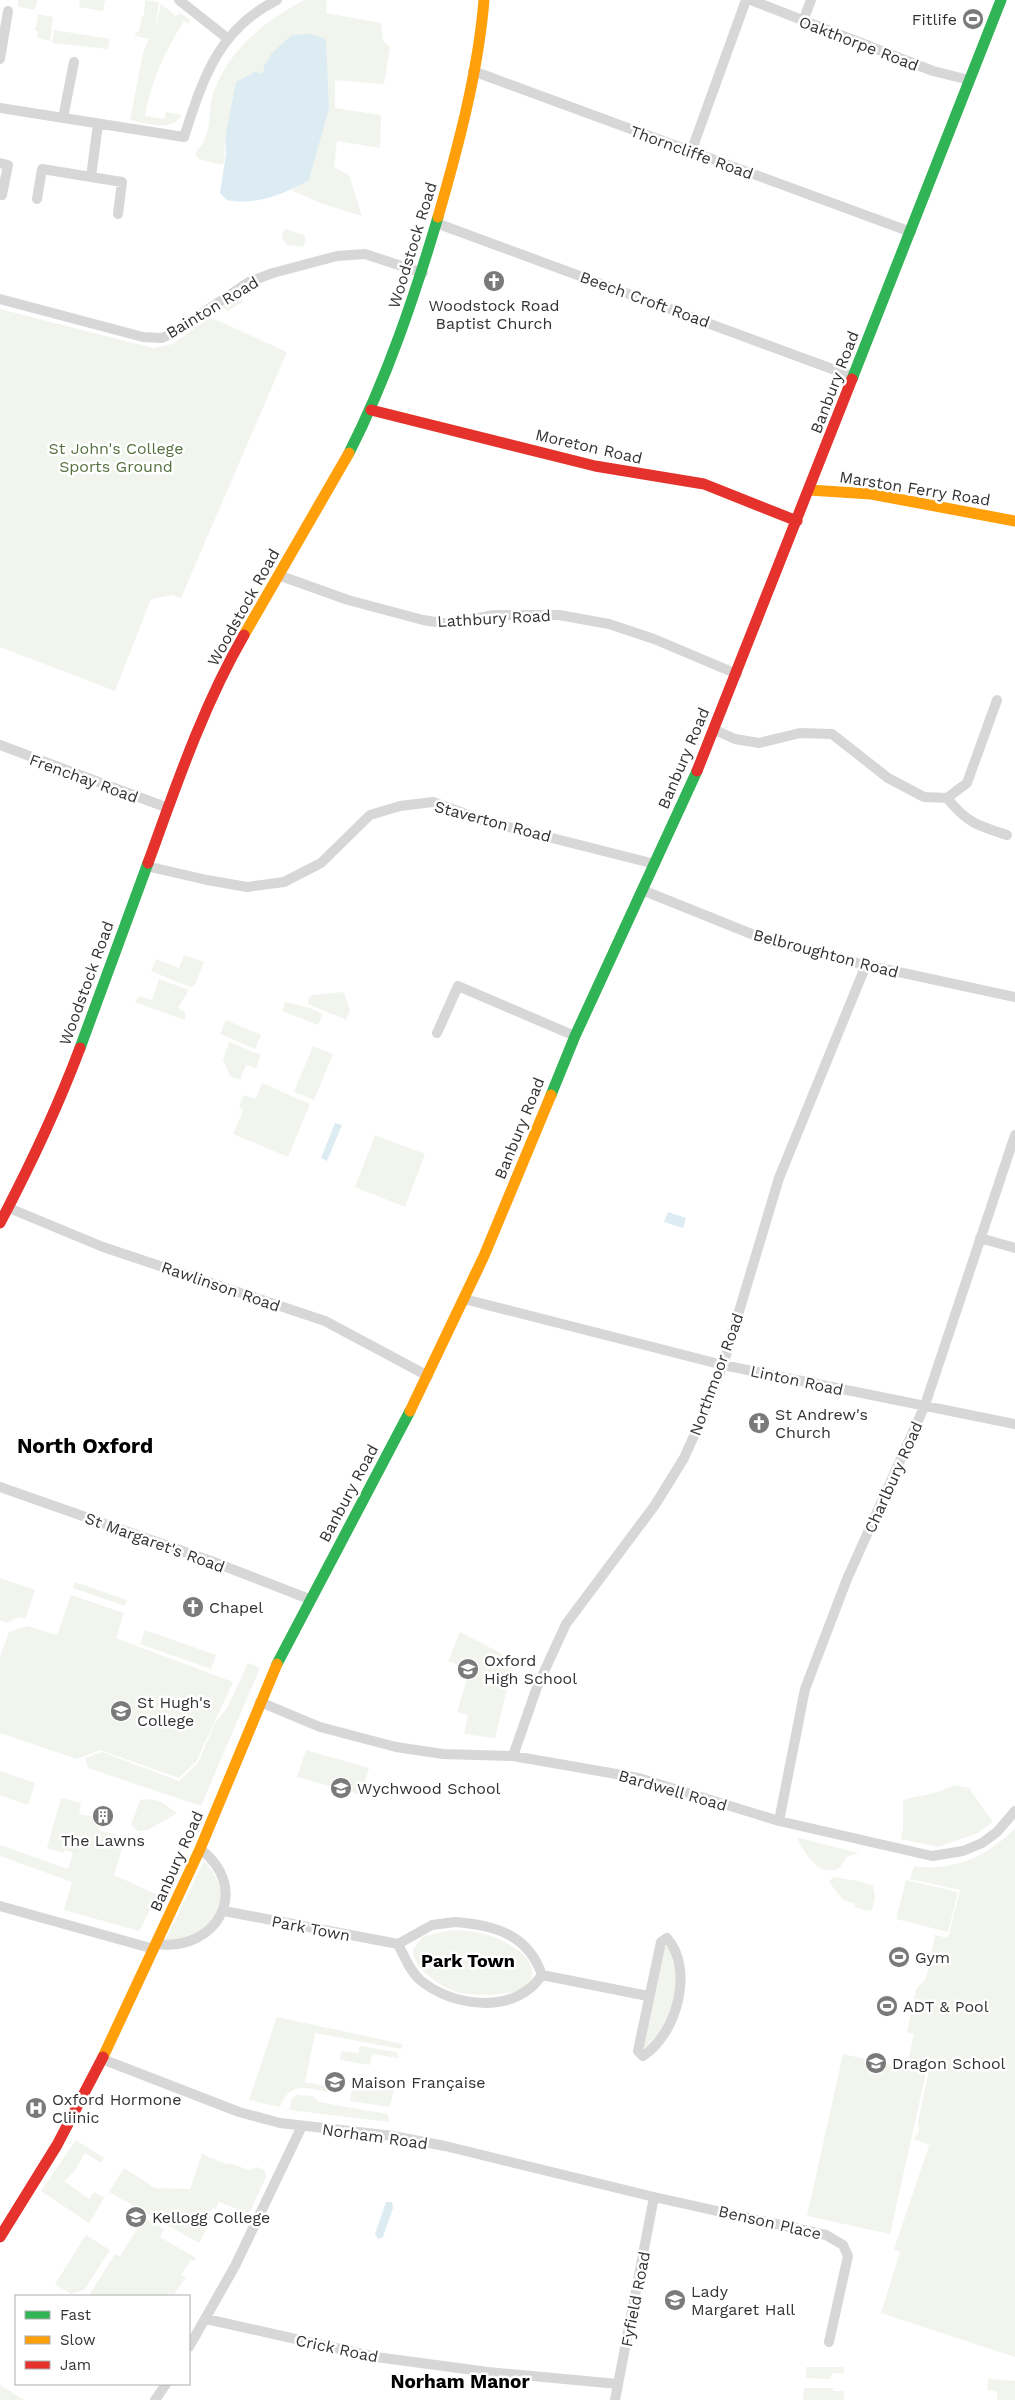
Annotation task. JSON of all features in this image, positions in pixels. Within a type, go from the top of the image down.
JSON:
[{"type":"main road","name":"Woodstock Road","points":[[0,1223],[9,1208],[62,1096],[168,808],[228,662],[341,469],[372,410],[423,273],[457,151],[473,71],[484,0]]},
{"type":"main road","name":"Banbury Road","points":[[0,2237],[57,2145],[102,2059],[200,1849],[260,1702],[309,1599],[428,1376],[484,1256],[575,1036],[715,730],[1001,0]]},
{"type":"main road","name":"Moreton Road","points":[[372,410],[594,466],[704,484],[797,521]]},
{"type":"main road","name":"Marston Ferry Road","points":[[809,490],[871,494],[1015,521]]},
{"type":"street","points":[[180,0],[227,38]]},
{"type":"street","points":[[0,108],[184,137],[203,81],[227,38],[258,9],[277,0]]},
{"type":"street","points":[[691,152],[746,0]]},
{"type":"street","name":"Oakthorpe Road","points":[[752,0],[933,71],[969,80]]},
{"type":"street","points":[[803,20],[811,0]]},
{"type":"street","points":[[0,59],[8,10]]},
{"type":"street","points":[[63,118],[74,62]]},
{"type":"street","name":"Thorncliffe Road","points":[[473,71],[911,232]]},
{"type":"street","points":[[91,177],[98,124]]},
{"type":"street","points":[[0,164],[8,165],[2,195]]},
{"type":"street","points":[[37,198],[42,169],[122,182],[118,214]]},
{"type":"street","name":"Beech Croft Road","points":[[436,223],[854,377]]},
{"type":"street","name":"Bainton Road","points":[[0,299],[142,337],[162,338],[249,282],[273,273],[337,256],[365,254],[423,273]]},
{"type":"street","name":"Lathbury Road","points":[[278,575],[348,600],[423,620],[449,624],[494,615],[559,615],[609,624],[654,639],[737,674]]},
{"type":"street","points":[[715,730],[734,739],[759,743],[800,733],[832,734],[888,778],[924,797],[947,798],[967,783],[998,700]]},
{"type":"street","name":"Frenchay Road","points":[[0,745],[168,808]]},
{"type":"street","points":[[947,798],[960,815],[982,827],[1007,835]]},
{"type":"street","name":"Staverton Road","points":[[146,866],[247,887],[284,882],[321,862],[370,815],[400,806],[433,802],[485,821],[655,864]]},
{"type":"street","name":"Belbroughton Road","points":[[642,890],[769,941],[866,966],[1015,997]]},
{"type":"street","name":"Northmoor Road","points":[[513,1756],[537,1687],[566,1624],[655,1505],[684,1458],[723,1365],[779,1178],[866,966]]},
{"type":"street","points":[[437,1033],[458,986],[575,1036]]},
{"type":"street","name":"Charlbury Road","points":[[779,1821],[805,1688],[847,1579],[925,1405],[1015,1135]]},
{"type":"street","name":"Rawlinson Road","points":[[9,1208],[103,1247],[325,1321],[428,1376]]},
{"type":"street","points":[[980,1238],[1015,1248]]},
{"type":"street","name":"Linton Road","points":[[464,1299],[723,1365],[1015,1424]]},
{"type":"street","name":"St Margaret's Road","points":[[0,1487],[211,1561],[309,1599]]},
{"type":"street","name":"Bardwell Road","points":[[260,1702],[320,1728],[396,1747],[443,1754],[513,1756],[639,1778],[779,1821],[932,1856],[964,1851],[982,1843],[997,1832],[1015,1811]]},
{"type":"street","points":[[0,1906],[156,1946],[193,1941],[206,1934],[217,1924],[224,1911],[225,1892],[221,1874],[210,1856],[200,1849]]},
{"type":"street","name":"Park Town","points":[[224,1911],[398,1944]]},
{"type":"street","points":[[455,1922],[480,1924],[507,1933],[527,1947],[537,1960],[542,1975],[530,1989],[519,1996],[488,2002],[467,2002],[444,1995],[419,1979],[406,1961],[398,1944],[432,1925],[455,1922]]},
{"type":"street","points":[[667,1938],[674,1946],[679,1966],[678,2002],[665,2031],[652,2050],[643,2056],[638,2051],[648,1996],[661,1942],[667,1938]]},
{"type":"street","points":[[542,1975],[648,1996]]},
{"type":"street","name":"Norham Road","points":[[102,2059],[239,2112],[302,2126],[393,2136],[437,2145],[654,2197]]},
{"type":"street","points":[[190,2344],[235,2266],[302,2126]]},
{"type":"street","name":"Benson Place","points":[[654,2197],[814,2231],[826,2235],[843,2245],[848,2261],[829,2342]]},
{"type":"street","name":"Fyfield Road","points":[[615,2400],[654,2197]]},
{"type":"street","name":"Crick Road","points":[[206,2319],[376,2357],[488,2372],[618,2384]]},
{"type":"street","points":[[155,2400],[165,2385]]},
{"type":"green space","points":[[18,0],[37,0],[35,10],[18,7]]},
{"type":"green space","points":[[80,0],[105,0],[103,11],[79,7]]},
{"type":"green space","points":[[145,0],[159,2],[155,31],[161,4],[176,16],[180,13],[190,20],[188,24],[184,21],[165,55],[155,78],[145,116],[164,119],[166,112],[182,115],[172,124],[158,125],[130,120],[143,53],[149,39],[135,36],[136,32],[139,32],[142,16],[144,16]]},
{"type":"green space","points":[[304,0],[327,0],[326,13],[381,23],[383,41],[390,47],[384,84],[335,80],[335,108],[381,115],[380,148],[337,141],[334,167],[349,175],[362,216],[320,203],[291,190],[309,180],[329,109],[325,39],[312,34],[264,66],[265,71],[253,83],[230,122],[225,138],[223,165],[199,159],[195,154],[207,134],[212,97],[218,81],[227,66],[237,52],[261,28]]},
{"type":"green space","points":[[38,14],[53,17],[50,41],[37,38],[38,31],[35,31]]},
{"type":"green space","points":[[54,30],[110,39],[108,49],[52,43]]},
{"type":"green space","points":[[285,229],[304,235],[306,239],[303,247],[287,245],[282,237]]},
{"type":"green space","points":[[240,293],[243,302],[227,311],[222,305]]},
{"type":"green space","name":"St John's College Sports Ground","points":[[0,309],[153,348],[173,344],[210,317],[287,352],[181,598],[173,595],[151,599],[115,691],[0,647]]},
{"type":"green space","points":[[184,955],[204,962],[195,985],[190,987],[151,971],[156,959],[179,968]]},
{"type":"green space","points":[[159,979],[189,990],[178,1008],[185,1012],[185,1020],[135,1002],[139,996],[152,1000]]},
{"type":"green space","points":[[344,992],[350,1011],[346,1020],[308,1004],[308,999],[312,995]]},
{"type":"green space","points":[[285,1002],[307,1007],[323,1014],[318,1025],[282,1011]]},
{"type":"green space","points":[[226,1020],[261,1035],[255,1049],[220,1034]]},
{"type":"green space","points":[[229,1042],[261,1055],[256,1068],[246,1065],[240,1080],[230,1076],[223,1060]]},
{"type":"green space","points":[[313,1046],[333,1054],[314,1100],[294,1092]]},
{"type":"green space","points":[[262,1083],[310,1104],[288,1157],[233,1134],[243,1111],[239,1106],[244,1095],[255,1099]]},
{"type":"green space","points":[[375,1135],[425,1154],[405,1207],[355,1187]]},
{"type":"green space","points":[[0,1578],[35,1590],[25,1619],[19,1617],[6,1623],[0,1620]]},
{"type":"green space","points":[[75,1582],[127,1600],[125,1606],[73,1588]]},
{"type":"green space","points":[[71,1595],[124,1613],[116,1638],[233,1682],[196,1762],[179,1778],[100,1750],[77,1759],[0,1733],[0,1657],[9,1632],[27,1626],[57,1635]]},
{"type":"green space","points":[[145,1630],[216,1655],[211,1669],[140,1644]]},
{"type":"green space","points":[[460,1632],[514,1660],[495,1738],[464,1734],[468,1715],[457,1712],[470,1670],[448,1661]]},
{"type":"green space","points":[[248,1663],[260,1668],[201,1806],[88,1768],[85,1758],[102,1752],[179,1781],[198,1763],[215,1723],[227,1708]]},
{"type":"green space","points":[[306,1750],[369,1768],[361,1795],[297,1777]]},
{"type":"green space","points":[[0,1771],[35,1783],[28,1805],[0,1795]]},
{"type":"green space","points":[[954,1785],[969,1788],[993,1822],[978,1833],[938,1847],[901,1839],[903,1802],[906,1799],[938,1792]]},
{"type":"green space","points":[[61,1798],[81,1803],[79,1814],[94,1817],[94,1819],[99,1820],[100,1831],[115,1834],[128,1842],[122,1849],[114,1875],[158,1895],[139,1931],[64,1910],[72,1882],[0,1856],[0,1845],[68,1869],[73,1853],[65,1850],[63,1853],[47,1848]]},
{"type":"green space","points":[[140,1800],[160,1801],[177,1813],[148,1830],[138,1831],[131,1825]]},
{"type":"green space","points":[[1015,1828],[1015,2357],[881,2313],[900,2252],[894,2249],[929,2146],[932,2146],[914,2139],[919,2131],[918,2122],[929,2070],[898,2063],[900,2059],[908,2061],[914,2034],[907,2032],[916,1989],[926,1979],[935,1935],[948,1938],[960,1890],[910,1879],[914,1866],[942,1867],[969,1860],[994,1847]]},
{"type":"green space","points":[[797,1839],[859,1853],[848,1856],[838,1869],[824,1869],[818,1867],[808,1857]]},
{"type":"green space","points":[[204,1861],[220,1888],[220,1905],[216,1914],[210,1922],[190,1938],[165,1941]]},
{"type":"green space","points":[[833,1877],[863,1882],[873,1886],[875,1897],[872,1910],[867,1911],[854,1907],[855,1903],[844,1901],[829,1882]]},
{"type":"green space","points":[[906,1880],[958,1892],[948,1932],[896,1919]]},
{"type":"green space","points":[[452,1930],[471,1931],[488,1935],[512,1946],[529,1963],[532,1971],[531,1980],[525,1987],[515,1991],[491,1995],[460,1993],[441,1984],[420,1968],[414,1957],[413,1949],[424,1936]]},
{"type":"green space","points":[[668,1946],[677,1973],[672,2012],[666,2024],[647,2049],[642,2045],[662,1947]]},
{"type":"green space","points":[[277,2017],[403,2044],[401,2049],[315,2033],[305,2082],[330,2087],[328,2092],[300,2088],[289,2093],[280,2107],[249,2100]]},
{"type":"green space","points":[[360,2046],[396,2052],[399,2058],[372,2054],[370,2065],[340,2060],[341,2051],[358,2053]]},
{"type":"green space","points":[[843,2054],[926,2073],[890,2234],[807,2216]]},
{"type":"green space","points":[[370,2079],[395,2084],[390,2107],[350,2101],[353,2083],[368,2085]]},
{"type":"green space","points":[[296,2095],[313,2096],[319,2102],[387,2114],[389,2122],[290,2110],[291,2100]]},
{"type":"green space","points":[[76,2140],[104,2158],[101,2163],[85,2153],[74,2172],[64,2181],[89,2199],[94,2192],[104,2198],[89,2223],[41,2191]]},
{"type":"green space","points":[[202,2154],[228,2165],[229,2163],[249,2170],[257,2167],[265,2170],[266,2177],[249,2214],[219,2202],[216,2209],[212,2208],[209,2215],[212,2217],[199,2243],[109,2192],[124,2168],[155,2188],[190,2189]]},
{"type":"green space","points":[[144,2218],[164,2229],[160,2237],[196,2258],[194,2261],[191,2260],[181,2275],[186,2278],[173,2295],[169,2293],[168,2295],[89,2295],[115,2254],[120,2256]]},
{"type":"green space","points":[[86,2235],[110,2250],[84,2290],[71,2294],[55,2284]]},
{"type":"green space","points":[[806,2367],[844,2367],[844,2373],[833,2373],[829,2379],[806,2378]]},
{"type":"green space","points":[[988,2379],[1015,2381],[1015,2400],[997,2400],[997,2391],[987,2390]]},
{"type":"green space","points":[[0,2385],[24,2400],[0,2400]]},
{"type":"green space","points":[[804,2388],[833,2388],[833,2391],[844,2391],[844,2400],[803,2400]]},
{"type":"shaded area","points":[[312,34],[326,39],[329,109],[309,180],[270,198],[248,201],[227,200],[220,193],[226,154],[225,138],[236,82],[257,71],[261,74],[272,53],[292,35]]},
{"type":"shaded area","points":[[335,1123],[342,1125],[327,1161],[321,1158]]},
{"type":"shaded area","points":[[668,1212],[686,1218],[683,1228],[664,1222]]},
{"type":"shaded area","points":[[386,2202],[392,2202],[393,2208],[383,2237],[378,2239],[375,2234]]},
{"type":"traffic: fast","points":[[852,379],[1001,0]]},
{"type":"traffic: fast","points":[[349,453],[388,367],[438,217]]},
{"type":"traffic: fast","points":[[551,1095],[575,1036],[697,771]]},
{"type":"traffic: fast","points":[[80,1048],[148,863]]},
{"type":"traffic: fast","points":[[277,1664],[410,1411]]},
{"type":"traffic: slow","points":[[438,217],[460,137],[472,82],[484,0]]},
{"type":"traffic: slow","points":[[244,635],[349,453]]},
{"type":"traffic: slow","points":[[809,490],[871,494],[1015,521]]},
{"type":"traffic: slow","points":[[410,1411],[484,1256],[551,1095]]},
{"type":"traffic: slow","points":[[103,2057],[200,1849],[277,1664]]},
{"type":"traffic: jam","points":[[697,771],[852,379]]},
{"type":"traffic: jam","points":[[371,410],[595,466],[704,484],[797,521]]},
{"type":"traffic: jam","points":[[148,863],[203,718],[244,635]]},
{"type":"traffic: jam","points":[[0,1223],[43,1137],[80,1048]]},
{"type":"traffic: jam","points":[[0,2237],[57,2145],[103,2057]]},
{"type":"place","name":"Fitlife","points":[[973,19]]},
{"type":"place","name":"Woodstock Road Baptist Church","points":[[494,281]]},
{"type":"place","name":"St Andrew's Church","points":[[759,1423]]},
{"type":"place","name":"Chapel","points":[[193,1607]]},
{"type":"place","name":"Oxford High School","points":[[468,1669]]},
{"type":"place","name":"St Hugh's College","points":[[121,1711]]},
{"type":"place","name":"Wychwood School","points":[[341,1788]]},
{"type":"place","name":"The Lawns","points":[[103,1816]]},
{"type":"place","name":"Gym","points":[[899,1957]]},
{"type":"place","name":"ADT & Pool","points":[[887,2006]]},
{"type":"place","name":"Dragon School","points":[[876,2063]]},
{"type":"place","name":"Maison Française","points":[[335,2082]]},
{"type":"place","name":"Oxford Hormone Cliinic","points":[[36,2108]]},
{"type":"place","name":"Kellogg College","points":[[136,2217]]},
{"type":"place","name":"Lady Margaret Hall","points":[[675,2300]]},
{"type":"district","name":"North Oxford","points":[[85,1446]]},
{"type":"district","name":"Park Town","points":[[468,1961]]},
{"type":"district","name":"Norham Manor","points":[[460,2381]]}]
